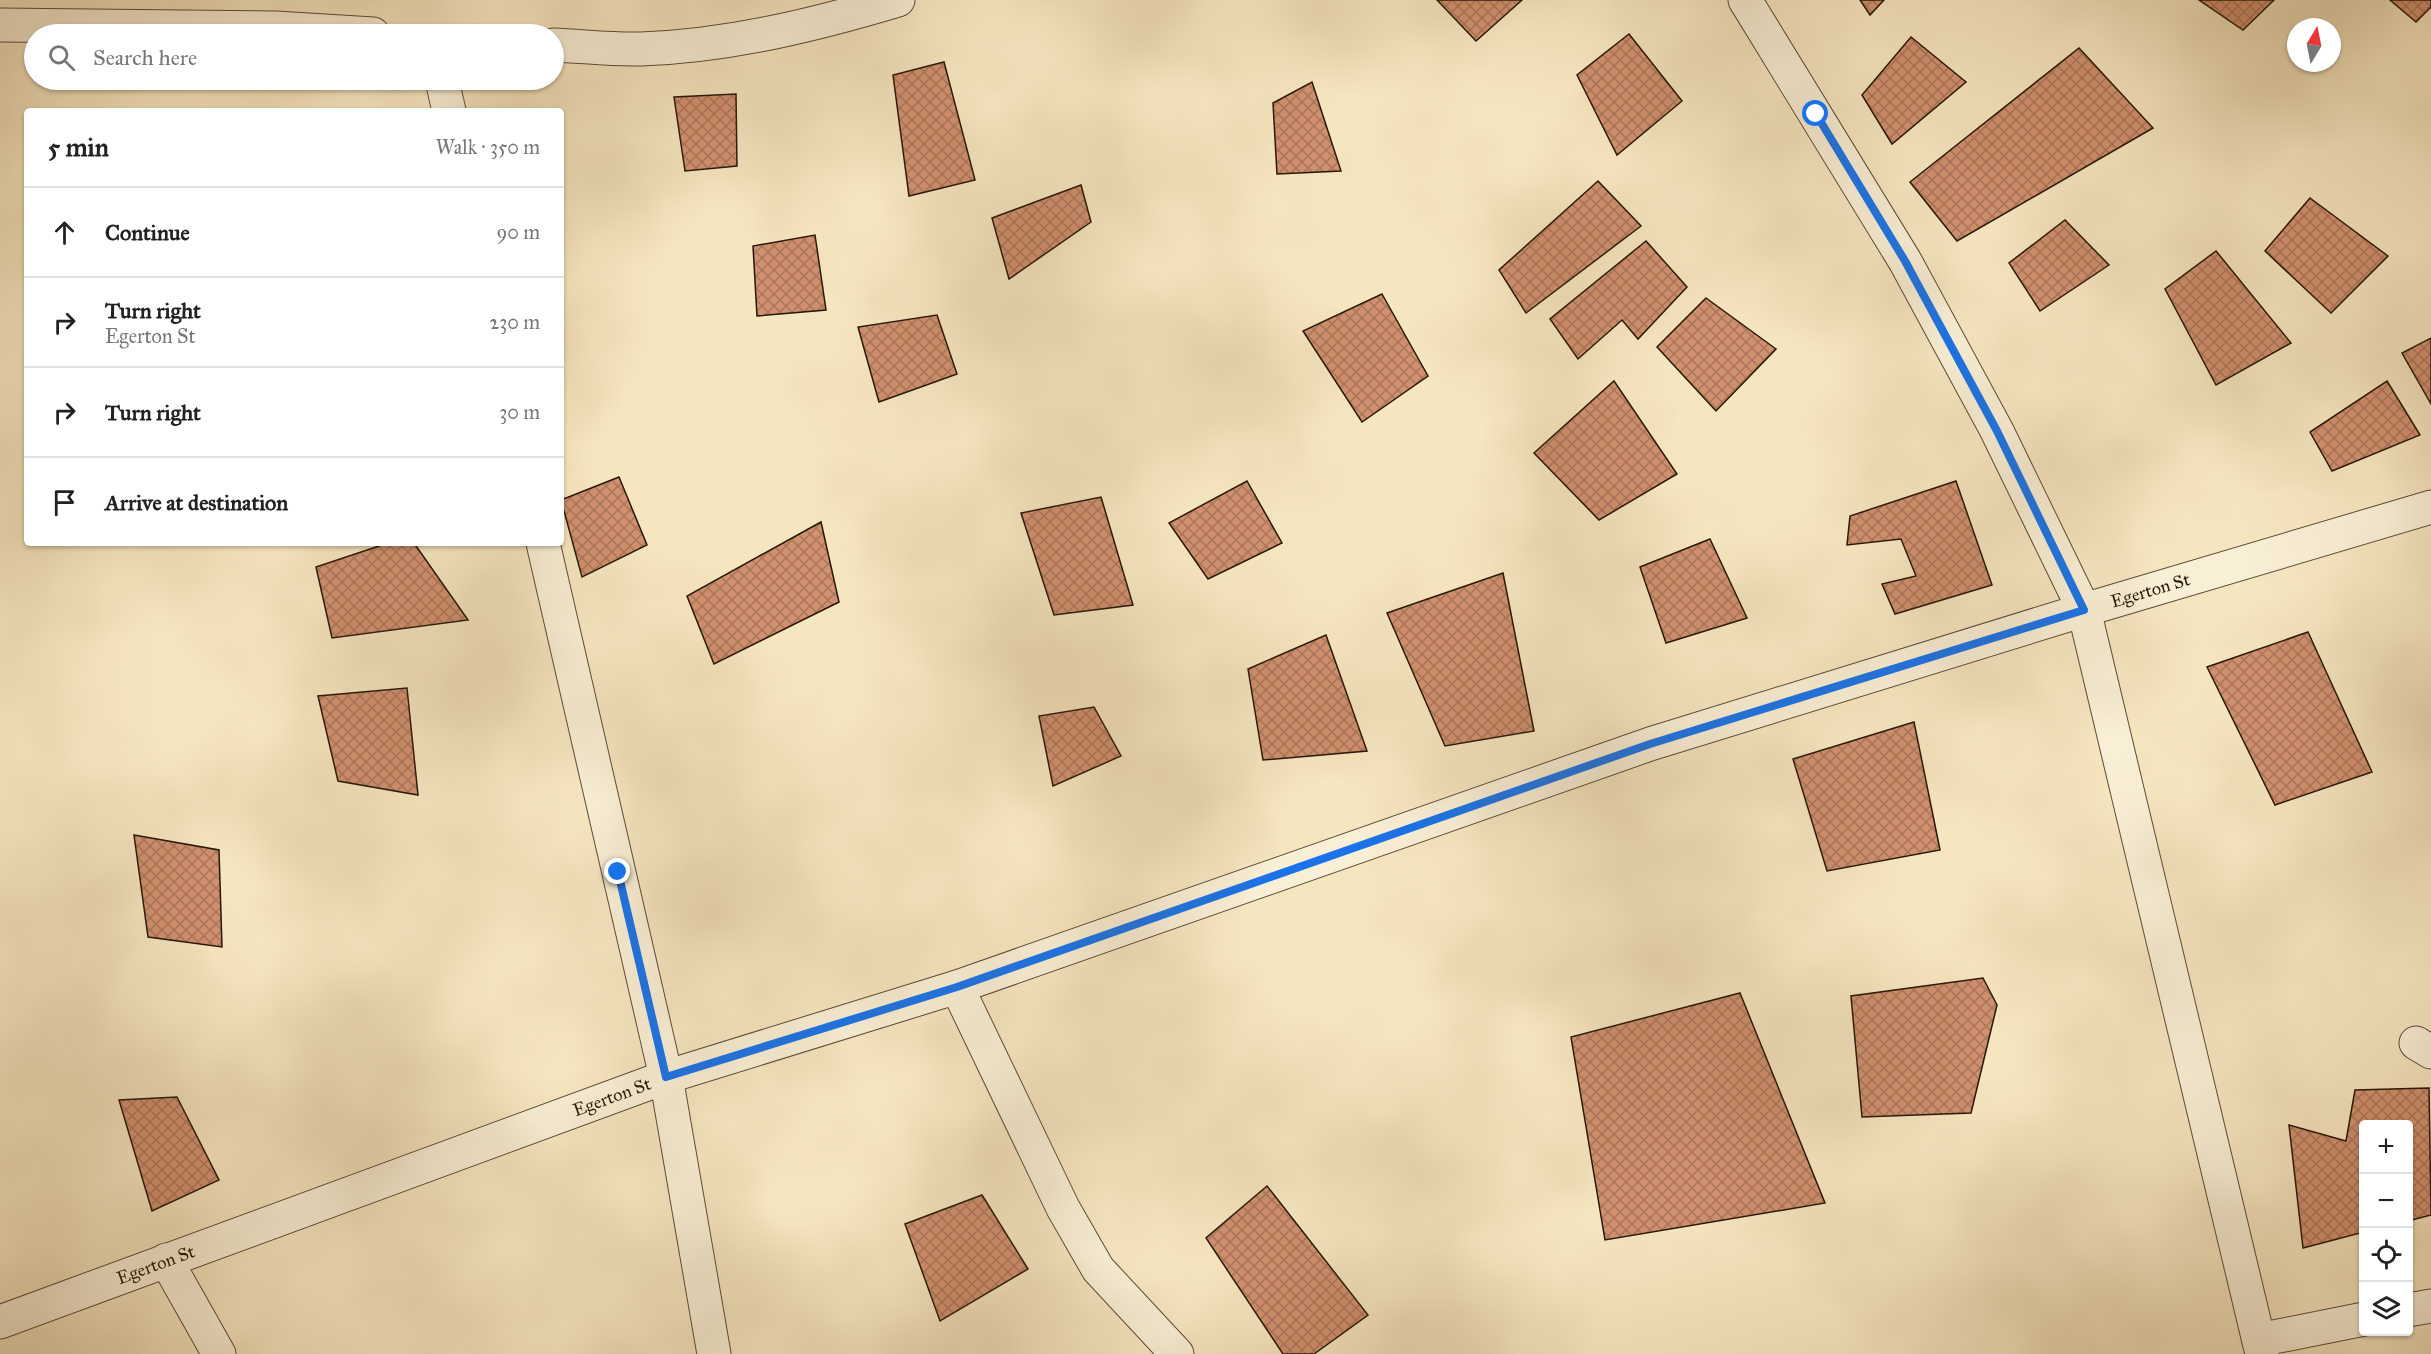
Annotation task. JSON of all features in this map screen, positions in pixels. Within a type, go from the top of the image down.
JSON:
[{"type":"street","points":[[564,45],[640,49],[701,43],[763,34],[842,17],[898,0]]},
{"type":"street","points":[[1744,0],[1905,261],[1997,431],[2084,610],[2261,1347],[2359,1320]]},
{"type":"street","points":[[25,24],[273,14],[323,24]]},
{"type":"street","points":[[0,25],[24,24]]},
{"type":"street","points":[[444,90],[448,108]]},
{"type":"street","name":"Egerton St","points":[[0,1322],[666,1077],[957,987],[1650,744],[2084,610],[2431,507]]},
{"type":"street","points":[[544,546],[666,1077],[714,1354]]},
{"type":"street","points":[[957,987],[1063,1208],[1098,1269],[1177,1354]]},
{"type":"street","points":[[166,1260],[219,1354]]},
{"type":"street","points":[[2413,1309],[2431,1306]]},
{"type":"building","points":[[1437,0],[1522,0],[1476,41]]},
{"type":"building","points":[[1860,0],[1884,0],[1870,15]]},
{"type":"building","points":[[2199,0],[2274,0],[2243,30]]},
{"type":"building","points":[[2390,0],[2431,0],[2431,7],[2416,22]]},
{"type":"building","points":[[1629,34],[1682,101],[1617,155],[1577,75]]},
{"type":"building","points":[[1911,37],[1966,82],[1892,144],[1862,95]]},
{"type":"building","points":[[2079,48],[2153,128],[1957,241],[1910,182]]},
{"type":"building","points":[[944,62],[975,180],[909,196],[893,75]]},
{"type":"building","points":[[1312,82],[1341,171],[1277,174],[1273,103]]},
{"type":"building","points":[[736,94],[737,166],[685,171],[674,97]]},
{"type":"building","points":[[1598,181],[1641,226],[1526,313],[1499,270]]},
{"type":"building","points":[[1081,185],[1091,222],[1009,279],[992,218]]},
{"type":"building","points":[[2310,198],[2388,256],[2331,313],[2265,251]]},
{"type":"building","points":[[2065,220],[2109,265],[2040,311],[2009,263]]},
{"type":"building","points":[[815,235],[826,310],[757,316],[753,246]]},
{"type":"building","points":[[1646,241],[1687,287],[1638,339],[1622,320],[1578,359],[1550,319]]},
{"type":"building","points":[[2216,251],[2291,343],[2216,385],[2165,289]]},
{"type":"building","points":[[1382,294],[1428,376],[1362,422],[1303,331]]},
{"type":"building","points":[[1706,298],[1776,349],[1716,411],[1657,347]]},
{"type":"building","points":[[937,315],[957,374],[879,402],[858,327]]},
{"type":"building","points":[[2431,338],[2431,404],[2402,353]]},
{"type":"building","points":[[1614,381],[1677,474],[1599,520],[1534,453]]},
{"type":"building","points":[[2387,381],[2420,435],[2332,471],[2310,432]]},
{"type":"building","points":[[619,477],[647,545],[582,577],[564,511],[564,499]]},
{"type":"building","points":[[1247,481],[1282,543],[1208,579],[1169,523]]},
{"type":"building","points":[[1956,481],[1992,585],[1895,614],[1882,584],[1916,576],[1901,539],[1847,545],[1850,516]]},
{"type":"building","points":[[1101,497],[1133,605],[1054,615],[1021,513]]},
{"type":"building","points":[[821,522],[839,602],[714,664],[687,596]]},
{"type":"building","points":[[1710,539],[1747,618],[1666,643],[1640,567]]},
{"type":"building","points":[[379,546],[416,546],[468,620],[332,638],[316,567]]},
{"type":"building","points":[[1503,573],[1534,731],[1445,746],[1387,613]]},
{"type":"building","points":[[2308,632],[2372,772],[2275,805],[2207,667]]},
{"type":"building","points":[[1326,635],[1367,751],[1263,760],[1248,669]]},
{"type":"building","points":[[407,688],[418,795],[338,781],[318,696]]},
{"type":"building","points":[[1094,707],[1121,756],[1053,786],[1039,716]]},
{"type":"building","points":[[1914,722],[1940,850],[1827,871],[1793,759]]},
{"type":"building","points":[[134,835],[219,850],[222,947],[148,937]]},
{"type":"building","points":[[1983,978],[1997,1005],[1971,1113],[1862,1117],[1851,996]]},
{"type":"building","points":[[1740,993],[1825,1203],[1605,1240],[1571,1037]]},
{"type":"building","points":[[2429,1088],[2431,1215],[2413,1220],[2413,1120],[2359,1120],[2359,1233],[2303,1248],[2289,1125],[2346,1141],[2355,1090]]},
{"type":"building","points":[[177,1097],[219,1180],[152,1211],[119,1100]]},
{"type":"building","points":[[1267,1186],[1368,1315],[1314,1354],[1283,1354],[1206,1238]]},
{"type":"building","points":[[982,1195],[1028,1269],[940,1321],[905,1224]]},
{"type":"route","points":[[618,872],[666,1077],[957,987],[1650,744],[2084,610],[1997,431],[1905,261],[1816,114]]}]
